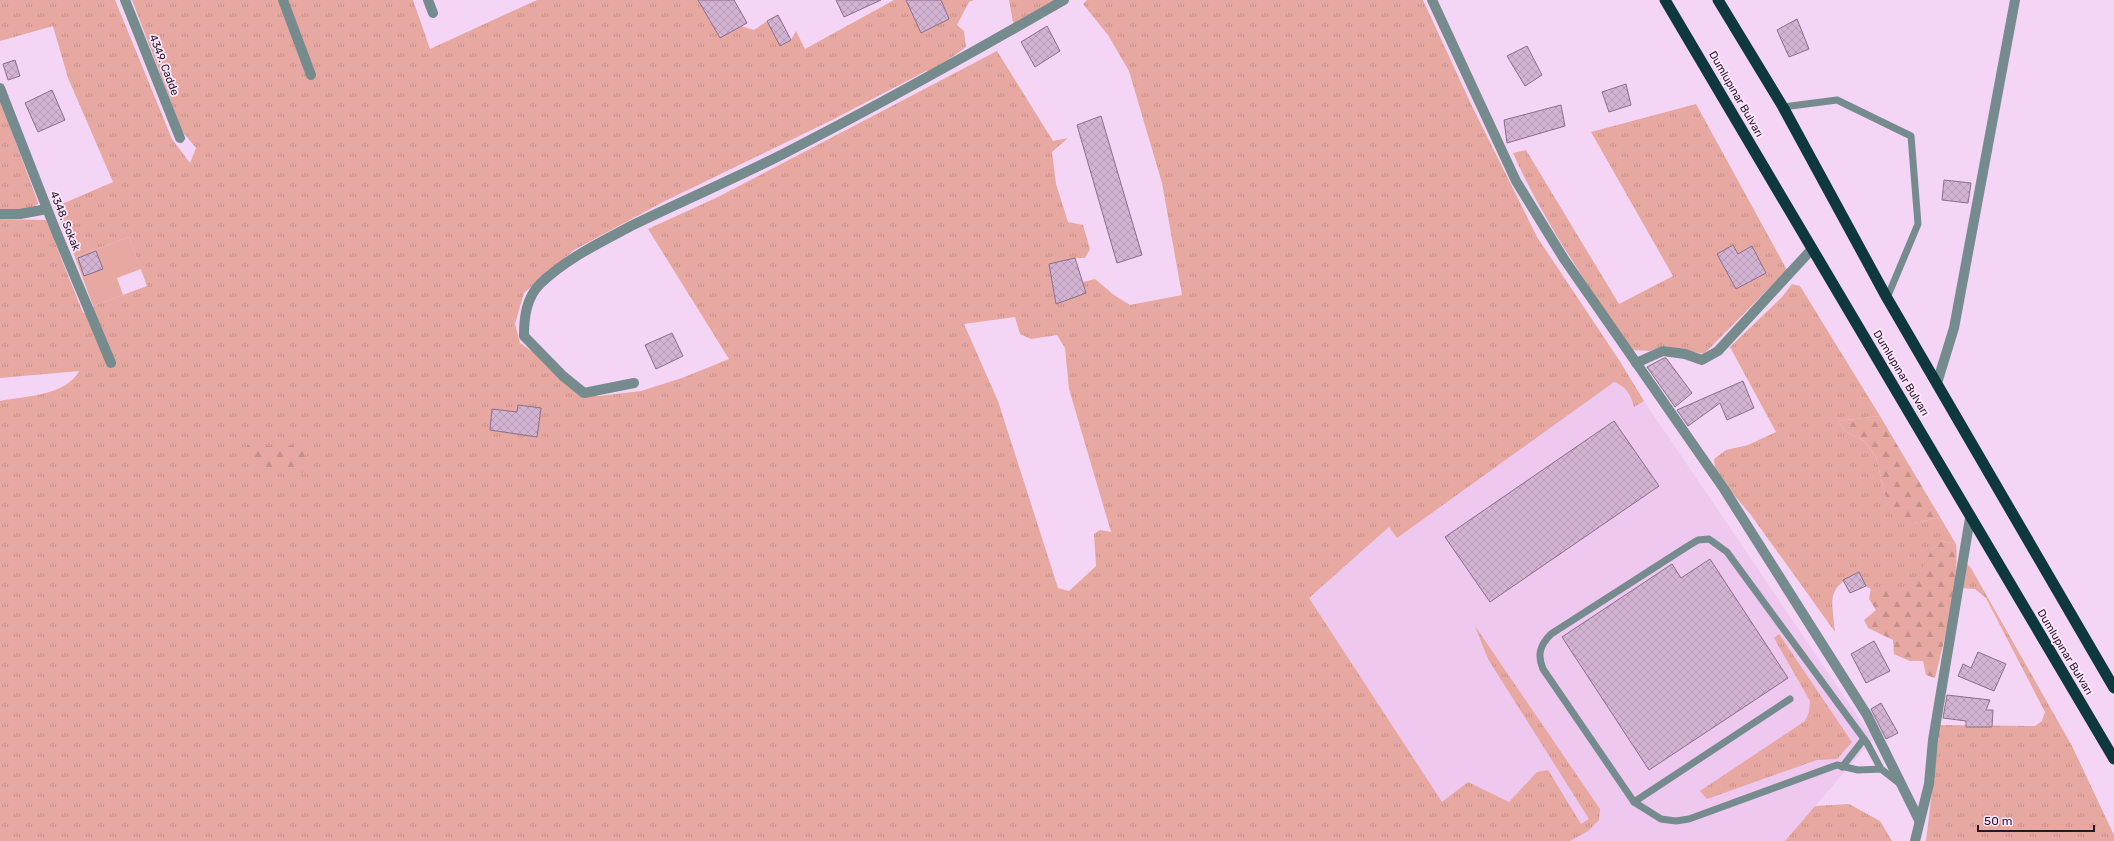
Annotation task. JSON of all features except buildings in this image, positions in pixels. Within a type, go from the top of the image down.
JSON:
[{"type":"highway","name":"Dumlupınar Bulvarı","points":[[1665,0],[1970,518],[2114,759]]},
{"type":"highway","points":[[1718,0],[1783,107],[1887,298],[2114,688]]},
{"type":"street","name":"4349. Cadde","points":[[125,0],[180,138]]},
{"type":"street","points":[[283,0],[311,75]]},
{"type":"street","points":[[428,0],[433,13]]},
{"type":"street","points":[[634,383],[584,393],[546,359],[524,336],[524,322],[528,301],[539,285],[578,255],[654,214],[785,153],[929,77],[1064,0]]},
{"type":"street","points":[[1432,0],[1516,181],[1564,259],[1724,490],[1863,708],[1919,820]]},
{"type":"street","points":[[1937,383],[1954,328],[2015,0]]},
{"type":"street","name":"4348. Sokak","points":[[0,88],[47,209],[111,363]]},
{"type":"street","points":[[0,214],[20,214],[47,209]]},
{"type":"street","points":[[1636,363],[1663,351],[1685,354],[1702,360],[1718,351],[1812,249]]},
{"type":"street","points":[[1915,841],[1929,784],[1933,740],[1970,518]]},
{"type":"lane","points":[[1783,107],[1837,100],[1911,136],[1918,224],[1887,298]]},
{"type":"lane","points":[[1881,769],[1858,770],[1837,765],[1689,819],[1676,821],[1661,819],[1634,802],[1543,669],[1540,662],[1540,651],[1544,641],[1551,634],[1698,540],[1709,539],[1727,552],[1864,739],[1881,769],[1901,784]]},
{"type":"lane","points":[[1634,802],[1790,699]]},
{"type":"lane","points":[[1842,767],[1864,739]]},
{"type":"shaded area","points":[[1619,360],[1644,401],[1873,739],[1785,841],[1406,841],[1309,598],[1389,527]]},
{"type":"green space","points":[[0,0],[115,0],[172,139],[190,163],[196,148],[182,131],[132,0],[413,0],[430,49],[537,0],[698,0],[720,38],[741,26],[754,30],[767,21],[780,45],[791,40],[796,31],[805,49],[894,0],[936,0],[921,33],[949,19],[941,0],[974,0],[969,2],[957,25],[964,31],[966,47],[933,71],[926,71],[832,120],[663,202],[574,250],[524,293],[515,324],[520,343],[533,352],[575,392],[599,396],[641,391],[682,378],[729,359],[648,229],[718,197],[997,51],[1053,141],[1068,138],[1052,152],[1056,184],[1068,222],[1083,225],[1090,249],[1085,258],[1075,258],[1049,265],[1056,304],[1085,293],[1083,282],[1095,279],[1114,295],[1130,305],[1182,295],[1162,183],[1129,71],[1108,35],[1083,4],[1087,0],[1423,0],[1470,102],[1537,237],[1619,360],[1644,401],[1634,407],[1625,389],[1614,382],[1397,538],[1389,527],[1309,598],[1442,802],[1468,782],[1509,802],[1537,772],[1548,770],[1581,824],[1589,819],[1488,659],[1475,626],[1600,809],[1599,820],[1588,831],[1570,841],[0,841],[0,401],[44,394],[55,390],[65,386],[79,371],[0,378],[0,219],[46,220],[83,313],[93,313],[93,306],[147,286],[129,237],[75,257],[55,207],[113,182],[68,78],[53,26],[0,41]],"holes":[[[1015,317],[1020,334],[1031,339],[1057,335],[1065,348],[1069,389],[1111,532],[1100,530],[1094,534],[1096,566],[1069,591],[1058,588],[998,401],[964,324]]]},
{"type":"green space","points":[[1009,0],[1058,0],[1021,30],[1013,22]]},
{"type":"green space","points":[[0,100],[36,197],[38,204],[34,207],[20,210],[0,210]]},
{"type":"green space","points":[[1696,104],[1787,270],[1704,354],[1665,346],[1650,351],[1632,350],[1568,254],[1525,179],[1513,153],[1526,150],[1619,304],[1673,276],[1591,132]]},
{"type":"green space","points":[[129,237],[141,269],[117,278],[123,295],[93,306],[75,257]]},
{"type":"green space","points":[[1792,284],[1800,286],[1880,416],[1838,421],[1845,431],[1864,441],[1876,457],[1887,503],[1915,523],[1940,517],[1956,544],[1942,541],[1937,545],[1930,554],[1922,574],[1907,587],[1893,591],[1878,591],[1865,585],[1859,572],[1848,578],[1840,584],[1833,596],[1832,603],[1835,632],[1751,515],[1716,474],[1714,459],[1726,450],[1748,445],[1776,432],[1730,347],[1782,297]]},
{"type":"green space","points":[[1880,416],[1940,517],[1915,523],[1899,517],[1887,503],[1876,457],[1864,441],[1845,431],[1838,421]]},
{"type":"green space","points":[[259,437],[266,446],[290,446],[302,441],[305,446],[305,459],[308,469],[304,473],[277,470],[261,471],[252,464],[247,447],[254,438]]},
{"type":"green space","points":[[1942,541],[1956,544],[1957,559],[1950,611],[1935,678],[1926,675],[1923,661],[1910,661],[1894,654],[1893,640],[1868,628],[1864,620],[1876,610],[1869,599],[1871,588],[1879,591],[1892,590],[1904,587],[1913,582],[1923,569],[1930,554]]},
{"type":"green space","points":[[1965,562],[1971,568],[2072,746],[2114,835],[2114,841],[1926,841],[1940,725],[2035,726],[2042,721],[2045,712],[1986,598],[1975,589],[1961,588]]},
{"type":"green space","points":[[1779,634],[1852,742],[1837,759],[1817,760],[1707,799],[1700,791],[1805,721],[1809,712],[1810,701],[1774,638]]},
{"type":"green space","points":[[1849,804],[1880,821],[1892,841],[1785,841],[1815,806]]}]
